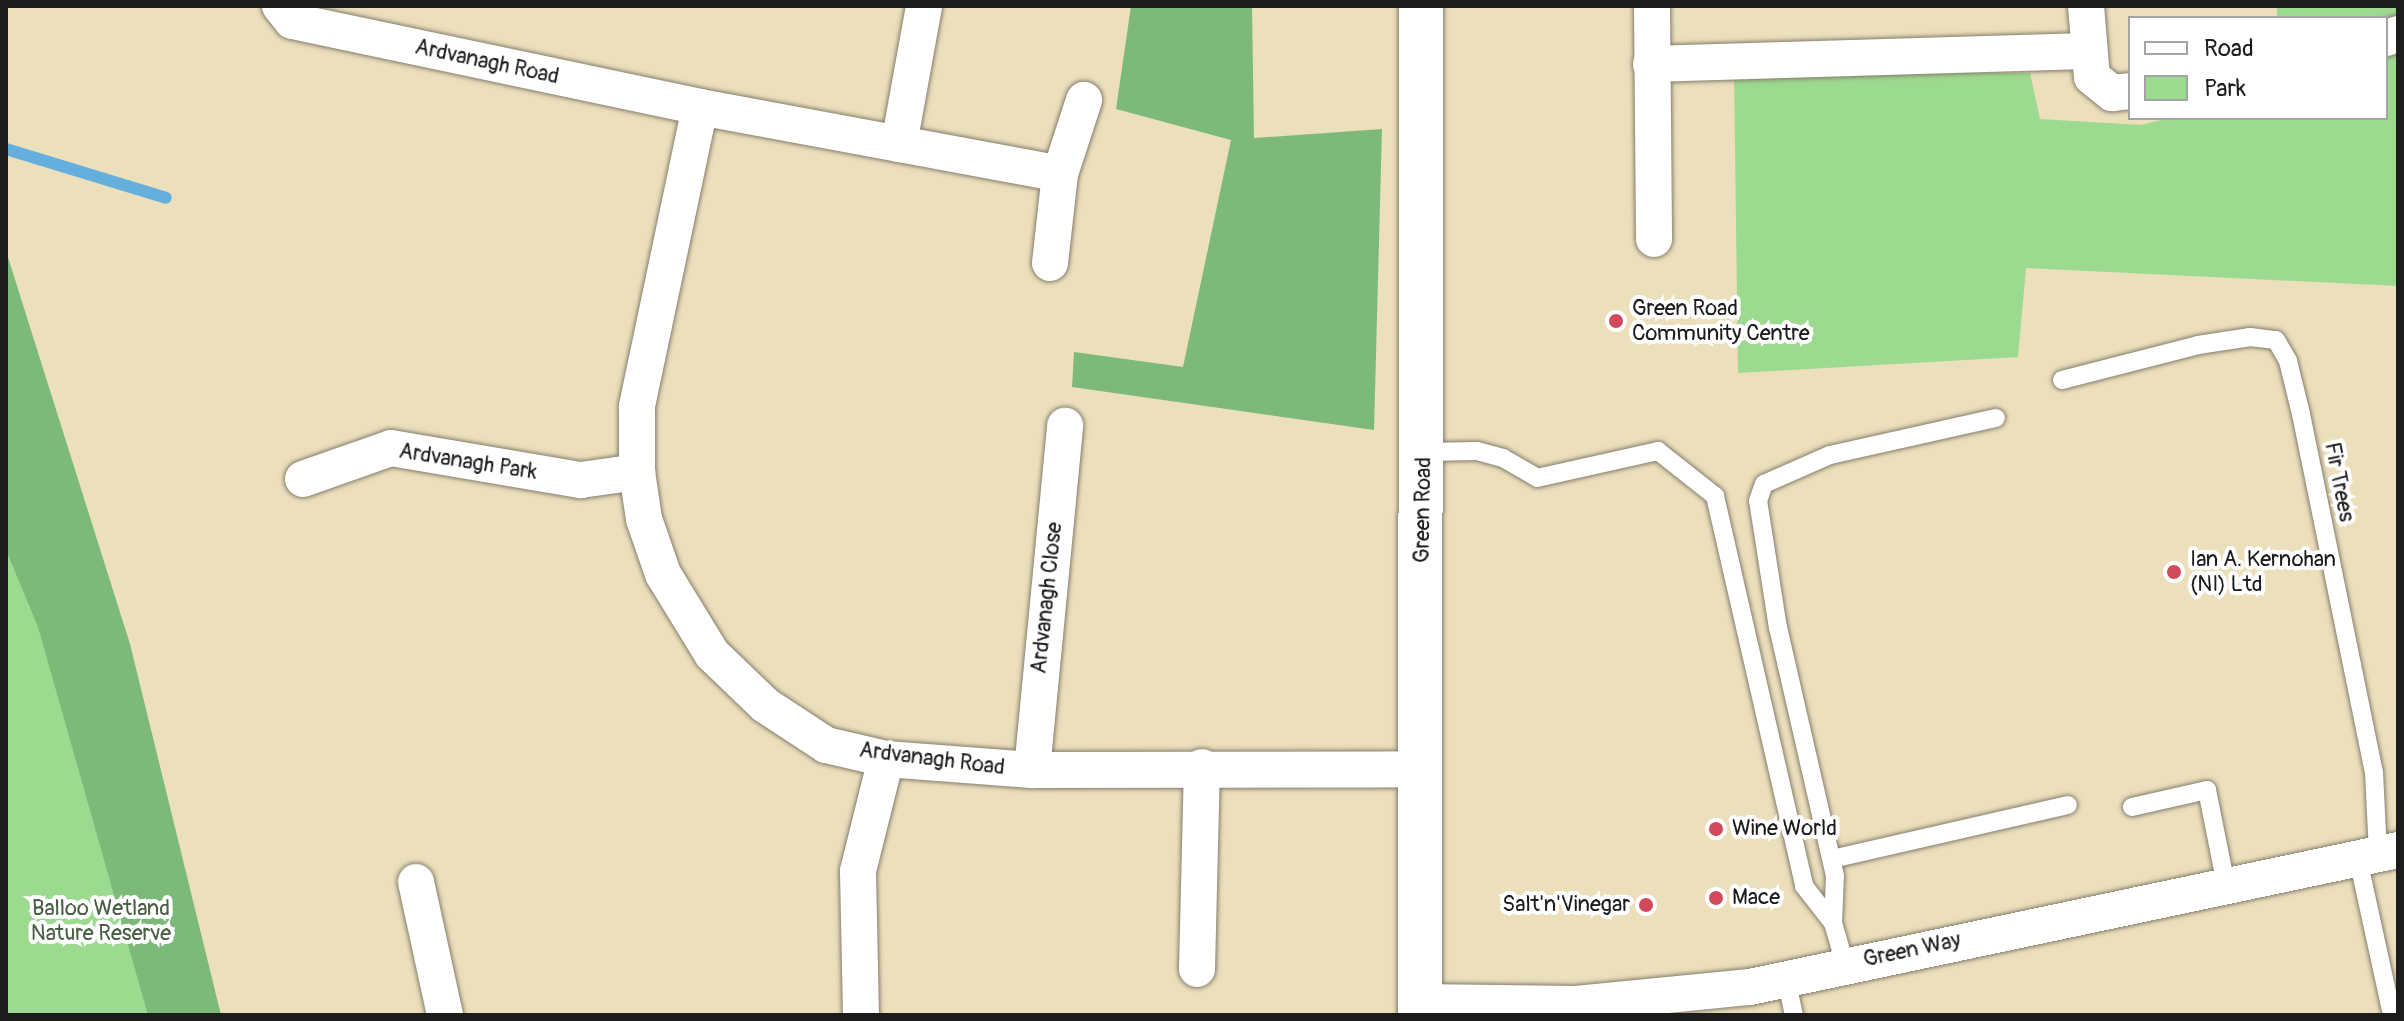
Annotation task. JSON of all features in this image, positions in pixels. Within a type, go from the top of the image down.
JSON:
[{"type":"street","name":"Ardvanagh Road","points":[[280,6],[292,21],[700,107],[1060,174]]},
{"type":"street","points":[[899,144],[924,6]]},
{"type":"street","name":"Green Road","points":[[1420,1009],[1419,769],[1424,452],[1421,6]]},
{"type":"street","points":[[1652,6],[1654,239]]},
{"type":"street","points":[[2086,6],[2086,51],[2092,77],[2112,93],[2128,91]]},
{"type":"street","points":[[1651,64],[2086,51]]},
{"type":"street","points":[[1050,263],[1060,174],[1084,100]]},
{"type":"street","name":"Ardvanagh Road","points":[[700,107],[637,407],[637,472],[644,519],[663,574],[712,654],[765,705],[826,745],[886,759],[1032,770],[1202,767],[1419,769]]},
{"type":"street","name":"Ardvanagh Close","points":[[1032,770],[1065,426]]},
{"type":"street","name":"Ardvanagh Park","points":[[303,479],[391,448],[581,480],[637,472]]},
{"type":"street","points":[[861,1015],[858,871],[886,759]]},
{"type":"street","points":[[1197,969],[1202,767]]},
{"type":"street","name":"Green Way","points":[[1420,1009],[1576,1004],[1750,987],[1845,964],[2378,854]]},
{"type":"street","points":[[416,882],[445,1015]]},
{"type":"lane","name":"Fir Trees","points":[[2062,380],[2198,345],[2250,337],[2276,340],[2288,361],[2301,414],[2374,772],[2378,854]]},
{"type":"lane","points":[[1845,964],[1833,923],[1832,859],[1778,628],[1758,501],[1764,484],[1830,455],[1996,418]]},
{"type":"lane","points":[[1424,452],[1477,451],[1503,458],[1537,478],[1658,451],[1715,496],[1804,886],[1833,923]]},
{"type":"lane","points":[[2132,807],[2207,790],[2226,885]]},
{"type":"lane","points":[[1832,859],[2068,805]]},
{"type":"lane","points":[[2378,854],[2392,1015]]},
{"type":"lane","points":[[1786,978],[1794,1015]]},
{"type":"green space","points":[[1131,6],[1252,6],[1254,138],[1382,129],[1374,430],[1072,387],[1074,352],[1183,367],[1231,140],[1116,109]]},
{"type":"green space","points":[[2277,6],[2398,6],[2398,286],[2026,268],[2018,357],[1738,373],[1734,72],[2030,73],[2040,119],[2141,125],[2161,120],[2388,120],[2388,16],[2277,16]]},
{"type":"green space","points":[[6,251],[130,644],[221,1015],[148,1015],[38,627],[6,550]]},
{"type":"green space","name":"Balloo Wetland Nature Reserve","points":[[6,252],[221,1015],[6,1015]]},
{"type":"waterway","points":[[6,149],[166,198]]},
{"type":"place","name":"Green Road Community Centre","points":[[1616,321]]},
{"type":"place","name":"Ian A. Kernohan (NI) Ltd","points":[[2174,572]]},
{"type":"place","name":"Wine World","points":[[1716,829]]},
{"type":"place","name":"Mace","points":[[1716,898]]},
{"type":"place","name":"Salt'n'Vinegar","points":[[1646,905]]}]
